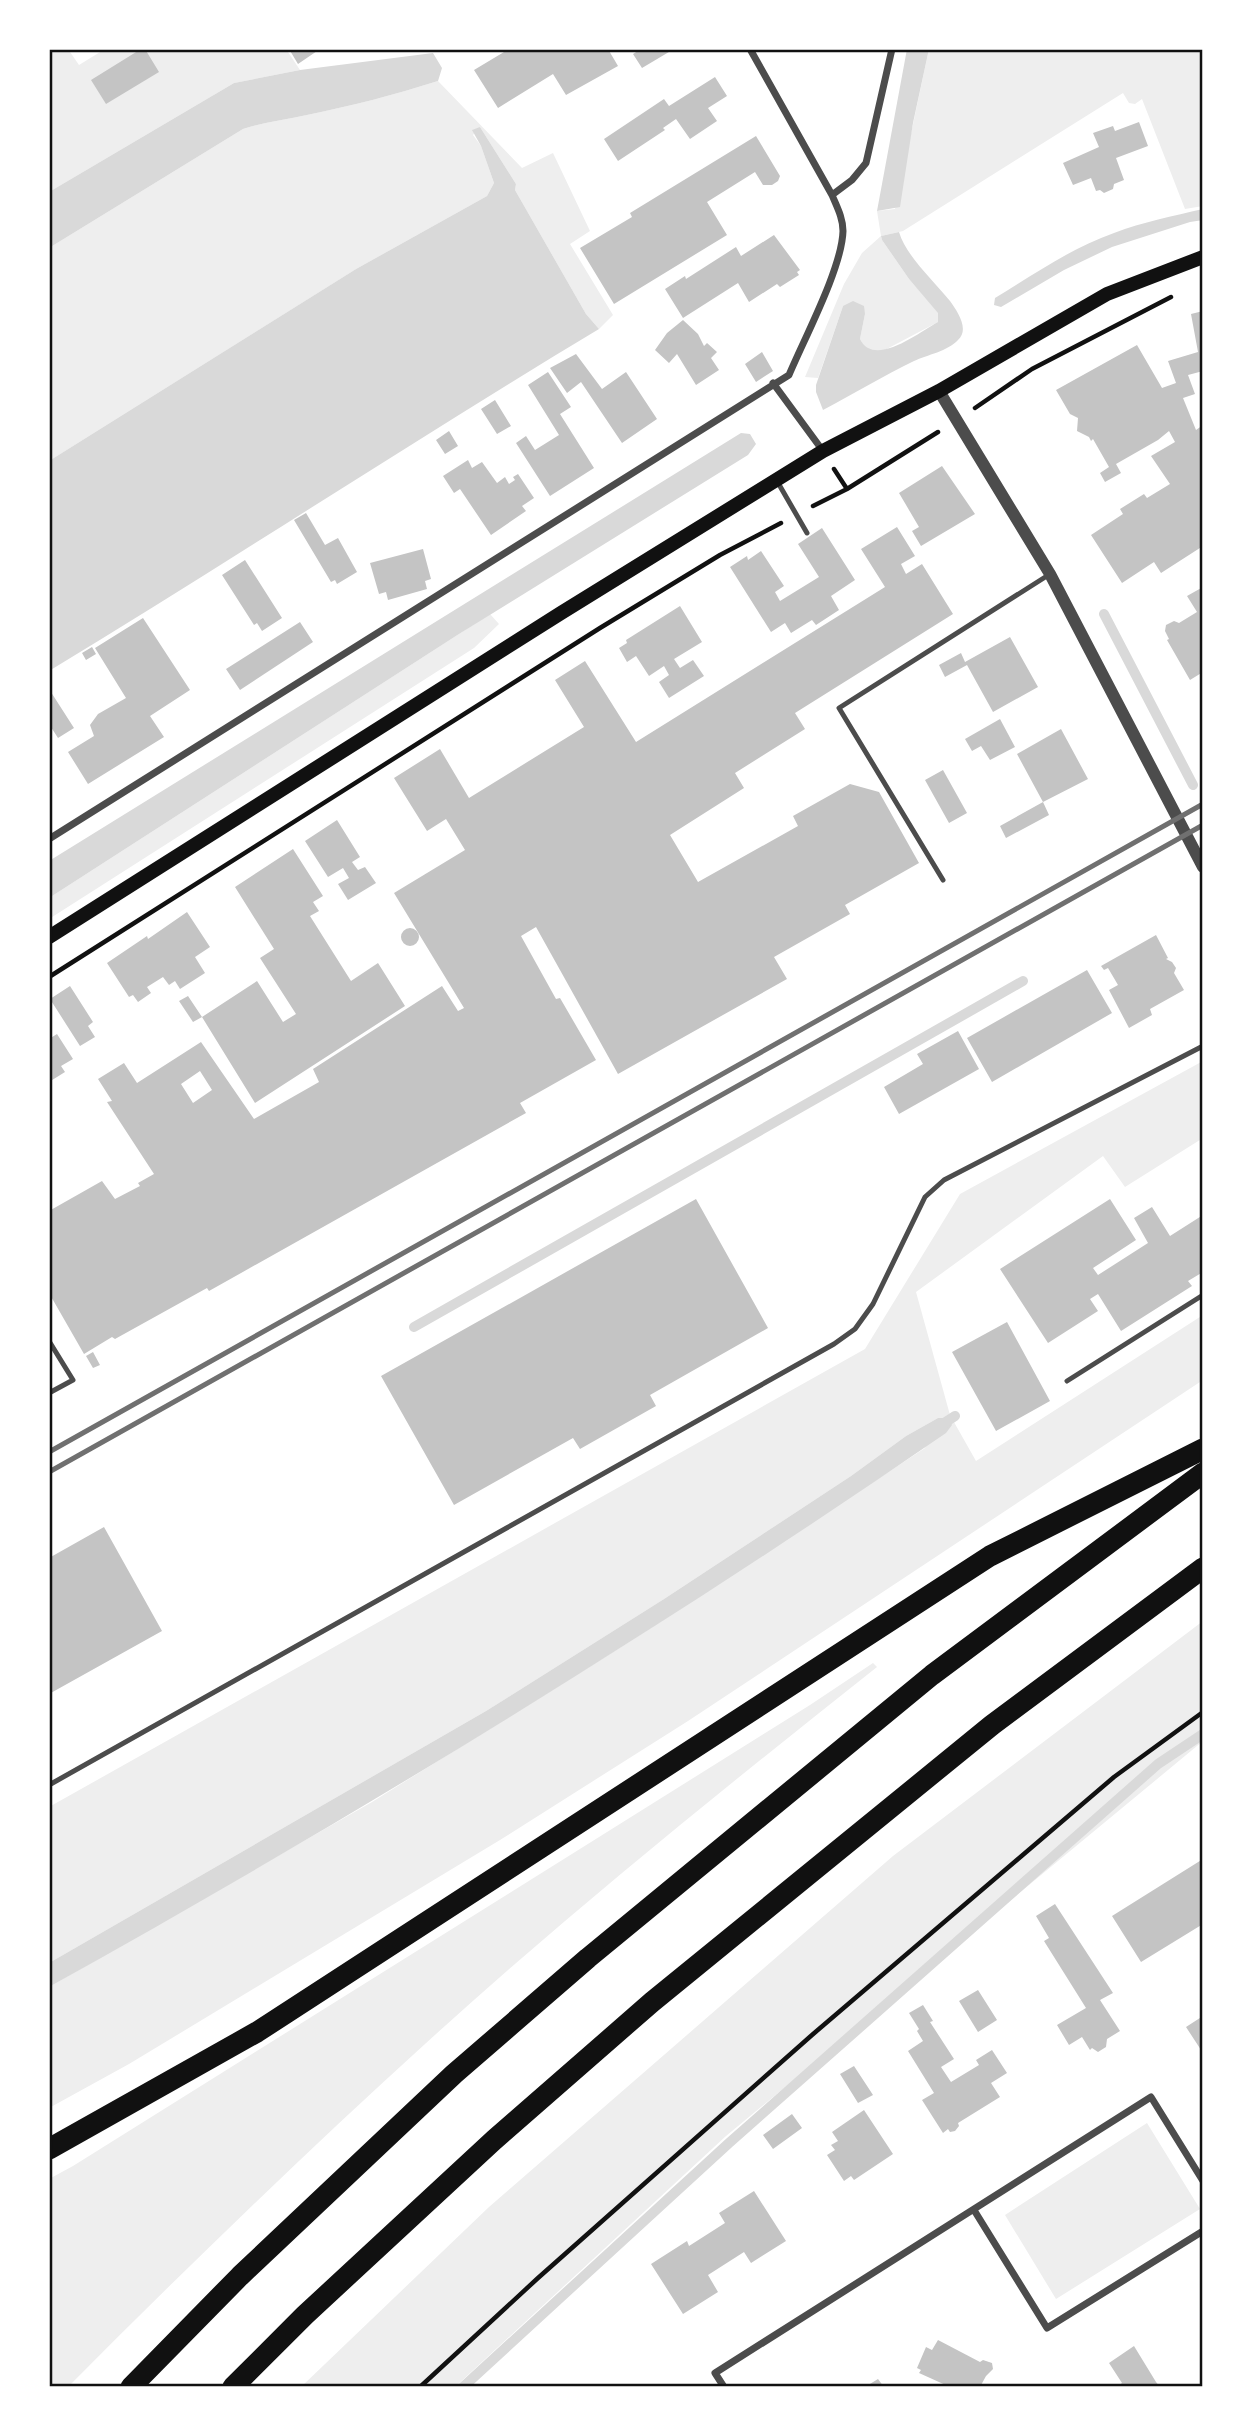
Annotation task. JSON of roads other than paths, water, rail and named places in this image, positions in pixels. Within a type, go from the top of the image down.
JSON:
[{"type":"highway","points":[[49,2149],[257,2032],[990,1556],[1203,1449]]},
{"type":"highway","points":[[131,2387],[240,2276],[433,2094],[588,1958],[932,1675],[1203,1473]]},
{"type":"highway","points":[[233,2387],[305,2315],[484,2149],[652,2002],[992,1725],[1203,1568]]},
{"type":"main road","points":[[49,937],[823,451],[939,391],[1107,294],[1203,257]]},
{"type":"street","points":[[49,839],[789,375],[838,262],[843,231],[842,219],[832,195],[750,49]]},
{"type":"street","points":[[832,195],[852,180],[866,163],[892,49]]},
{"type":"street","points":[[773,383],[823,451]]},
{"type":"street","points":[[939,391],[1050,574],[1203,867]]},
{"type":"street","points":[[724,2387],[715,2373],[1151,2097],[1203,2181]]},
{"type":"street","points":[[974,2210],[1047,2328],[1203,2231]]},
{"type":"lane","points":[[776,480],[807,533]]},
{"type":"lane","points":[[943,880],[839,708],[1050,574]]},
{"type":"lane","points":[[49,1785],[834,1344],[855,1329],[873,1304],[925,1197],[944,1180],[1203,1046]]},
{"type":"lane","points":[[1067,1381],[1203,1295]]},
{"type":"lane","points":[[49,1341],[73,1380],[49,1393]]},
{"type":"waterway","points":[[1104,614],[1193,785]]},
{"type":"waterway","points":[[414,1327],[1023,981]]},
{"type":"waterway","points":[[938,1427],[955,1416]]},
{"type":"waterway","points":[[463,2387],[729,2143],[1158,1764],[1203,1734]]},
{"type":"railway","points":[[49,1452],[1203,804]]},
{"type":"railway","points":[[49,1472],[1203,825]]}]
